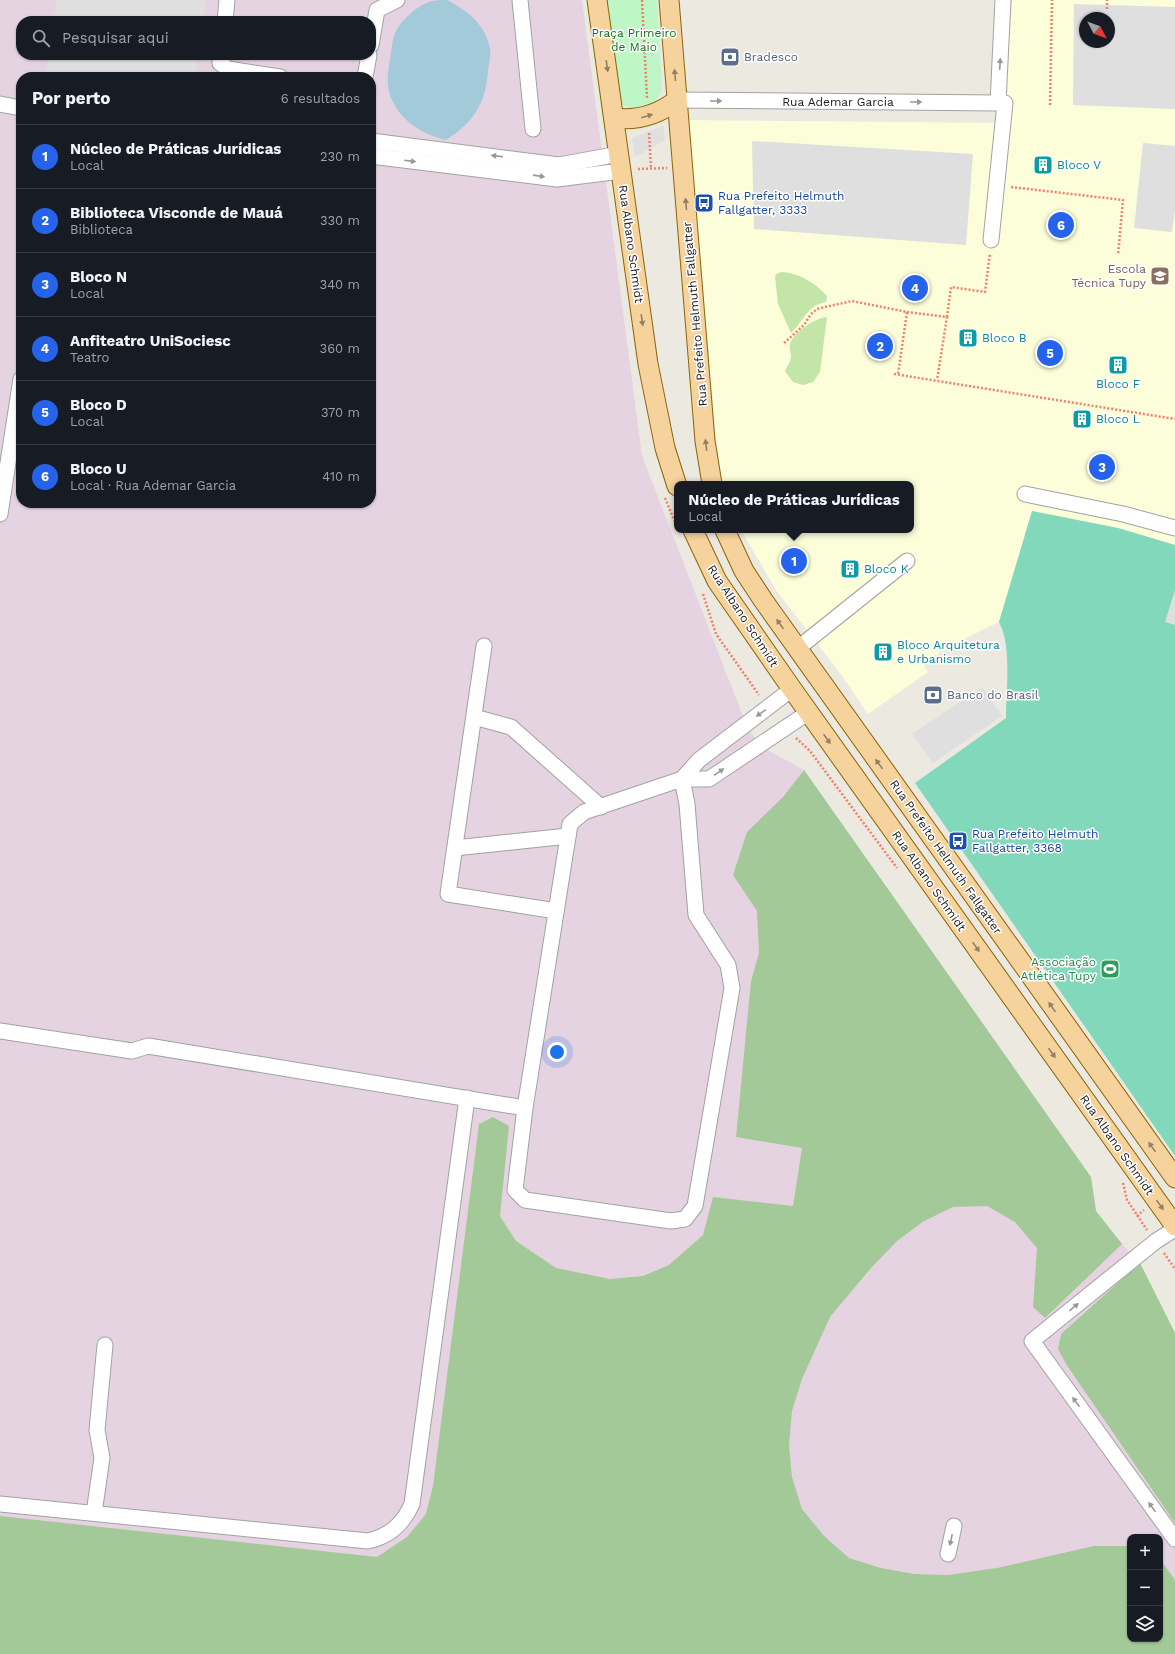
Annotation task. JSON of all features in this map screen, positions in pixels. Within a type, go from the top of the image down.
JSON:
[{"type":"main road","name":"Rua Albano Schmidt","points":[[597,0],[653,392],[665,448],[675,481]]},
{"type":"main road","name":"Rua Prefeito Helmuth Fallgatter","points":[[669,0],[705,441],[712,481]]},
{"type":"main road","points":[[614,118],[627,119],[659,113],[678,100]]},
{"type":"main road","name":"Rua Albano Schmidt","points":[[694,533],[705,559],[717,581],[792,689],[1175,1226]]},
{"type":"main road","name":"Rua Prefeito Helmuth Fallgatter","points":[[727,533],[750,581],[797,649],[1175,1178]]},
{"type":"street","points":[[226,16],[228,0]]},
{"type":"street","points":[[376,16],[377,10],[397,0]]},
{"type":"street","points":[[520,0],[533,129]]},
{"type":"street","points":[[991,240],[997,185],[1002,103],[1003,0]]},
{"type":"street","points":[[220,60],[220,63],[228,69],[248,72]]},
{"type":"street","points":[[366,72],[368,60]]},
{"type":"street","name":"Rua Ademar Garcia","points":[[678,100],[1002,103]]},
{"type":"street","points":[[0,104],[16,107]]},
{"type":"street","points":[[376,142],[560,165],[620,162]]},
{"type":"street","points":[[376,157],[557,179],[620,162]]},
{"type":"street","points":[[0,514],[1,498],[16,409]]},
{"type":"street","points":[[1025,494],[1122,514],[1175,528]]},
{"type":"street","points":[[797,649],[908,561]]},
{"type":"street","points":[[484,646],[448,894],[556,911]]},
{"type":"street","points":[[682,779],[699,760],[792,689]]},
{"type":"street","points":[[682,779],[687,804],[696,915],[728,965],[732,988],[695,1206],[685,1219],[671,1221],[525,1200],[515,1190],[526,1108],[570,824],[584,812],[682,779],[709,779],[809,712]]},
{"type":"street","points":[[474,717],[511,727],[601,807]]},
{"type":"street","points":[[455,848],[568,836]]},
{"type":"street","points":[[0,1031],[132,1051],[148,1046],[526,1108]]},
{"type":"street","points":[[0,1504],[368,1541],[385,1535],[401,1523],[412,1504],[467,1098]]},
{"type":"street","points":[[1175,1229],[1156,1241],[1032,1341],[1175,1539]]},
{"type":"street","points":[[94,1513],[102,1458],[96,1430],[105,1345]]},
{"type":"street","points":[[948,1554],[954,1526]]},
{"type":"path","points":[[642,0],[651,168]]},
{"type":"path","points":[[1050,105],[1052,0]]},
{"type":"path","points":[[1107,0],[1107,9]]},
{"type":"path","points":[[620,162],[651,168],[683,167]]},
{"type":"path","points":[[997,185],[1123,200],[1118,255]]},
{"type":"path","points":[[937,380],[952,287],[985,292],[991,240]]},
{"type":"path","points":[[784,343],[804,326],[811,314],[818,309],[852,301],[907,312],[947,317]]},
{"type":"path","points":[[898,374],[907,312]]},
{"type":"path","points":[[894,374],[1175,418]]},
{"type":"path","points":[[702,588],[716,634],[769,708]]},
{"type":"path","points":[[785,729],[810,751],[900,873]]},
{"type":"path","points":[[1122,1181],[1127,1200],[1175,1269]]},
{"type":"shaded area","points":[[0,0],[582,0],[642,456],[746,724],[759,745],[804,770],[1091,1177],[1096,1211],[1122,1244],[1140,1263],[1175,1333],[1175,1654],[0,1654]]},
{"type":"shaded area","points":[[57,0],[206,0],[204,16],[55,16]]},
{"type":"shaded area","points":[[1012,0],[1175,0],[1175,545],[1118,528],[1033,511],[999,622],[954,644],[923,663],[928,672],[868,714],[843,677],[776,590],[743,533],[914,533],[914,481],[721,481],[688,120],[1003,123]]},
{"type":"shaded area","points":[[1074,4],[1175,7],[1175,109],[1073,105]]},
{"type":"shaded area","points":[[48,60],[197,60],[196,72],[47,72]]},
{"type":"shaded area","points":[[663,126],[665,140],[635,157],[632,138]]},
{"type":"shaded area","points":[[752,141],[973,154],[966,245],[754,229]]},
{"type":"shaded area","points":[[1143,143],[1175,146],[1175,210],[1172,232],[1134,228]]},
{"type":"shaded area","points":[[1175,590],[1175,625],[1165,622]]},
{"type":"shaded area","points":[[982,687],[1002,716],[933,763],[912,734]]},
{"type":"shaded area","points":[[804,770],[1091,1177],[1096,1211],[1122,1244],[1045,1318],[1033,1307],[1037,1248],[1015,1222],[987,1206],[953,1207],[924,1221],[897,1241],[871,1268],[830,1317],[802,1379],[792,1411],[789,1445],[792,1477],[802,1509],[824,1536],[849,1558],[881,1568],[914,1574],[948,1575],[997,1568],[1094,1546],[1127,1546],[1127,1642],[1163,1642],[1163,1563],[1175,1580],[1175,1654],[0,1654],[0,1516],[377,1557],[407,1537],[426,1514],[433,1486],[479,1124],[493,1117],[509,1126],[500,1216],[516,1241],[556,1268],[610,1279],[643,1276],[669,1265],[703,1235],[713,1197],[793,1206],[802,1148],[736,1137],[751,981],[759,953],[757,911],[733,875],[747,832],[783,797]]},
{"type":"shaded area","points":[[1140,1263],[1175,1333],[1175,1523],[1066,1364],[1058,1349],[1061,1334]]},
{"type":"green space","name":"Praça Primeiro de Maio","points":[[604,0],[657,0],[662,89],[655,101],[644,108],[632,108],[625,106],[619,101]]},
{"type":"green space","points":[[783,272],[802,277],[818,287],[827,296],[826,302],[814,306],[791,333],[778,304],[775,276],[778,273]]},
{"type":"green space","points":[[827,317],[820,372],[813,382],[803,385],[793,382],[785,371],[791,358],[790,344],[792,339],[806,326]]},
{"type":"green space","name":"Associação Atlética Tupy","points":[[1032,511],[1118,528],[1175,545],[1175,1156],[915,783],[1006,718],[1007,656],[1006,643],[999,622]]},
{"type":"water","points":[[447,0],[462,8],[480,26],[488,40],[490,54],[485,92],[477,111],[464,126],[446,140],[430,135],[415,127],[403,116],[397,109],[389,92],[388,76],[393,39],[400,25],[418,7],[433,1]]},
{"type":"place","name":"Bradesco","points":[[730,57]]},
{"type":"place","name":"Bloco V","points":[[1043,165]]},
{"type":"place","name":"Rua Prefeito Helmuth Fallgatter, 3333","points":[[704,203]]},
{"type":"place","name":"Bloco U","points":[[1061,225]]},
{"type":"place","name":"Escola Técnica Tupy","points":[[1160,276]]},
{"type":"place","name":"Anfiteatro UniSociesc","points":[[915,288]]},
{"type":"place","name":"Bloco B","points":[[968,338]]},
{"type":"place","name":"Biblioteca Visconde de Mauá","points":[[880,346]]},
{"type":"place","name":"Bloco D","points":[[1050,353]]},
{"type":"place","name":"Bloco F","points":[[1118,365]]},
{"type":"place","name":"Bloco L","points":[[1082,419]]},
{"type":"place","name":"Bloco N","points":[[1102,467]]},
{"type":"place","name":"Núcleo de Práticas Jurídicas","points":[[794,561]]},
{"type":"place","name":"Bloco K","points":[[850,569]]},
{"type":"place","name":"Bloco Arquitetura e Urbanismo","points":[[883,652]]},
{"type":"place","name":"Banco do Brasil","points":[[933,695]]},
{"type":"place","name":"Rua Prefeito Helmuth Fallgatter, 3368","points":[[958,841]]},
{"type":"place","name":"Associação Atlética Tupy","points":[[1110,969]]}]
